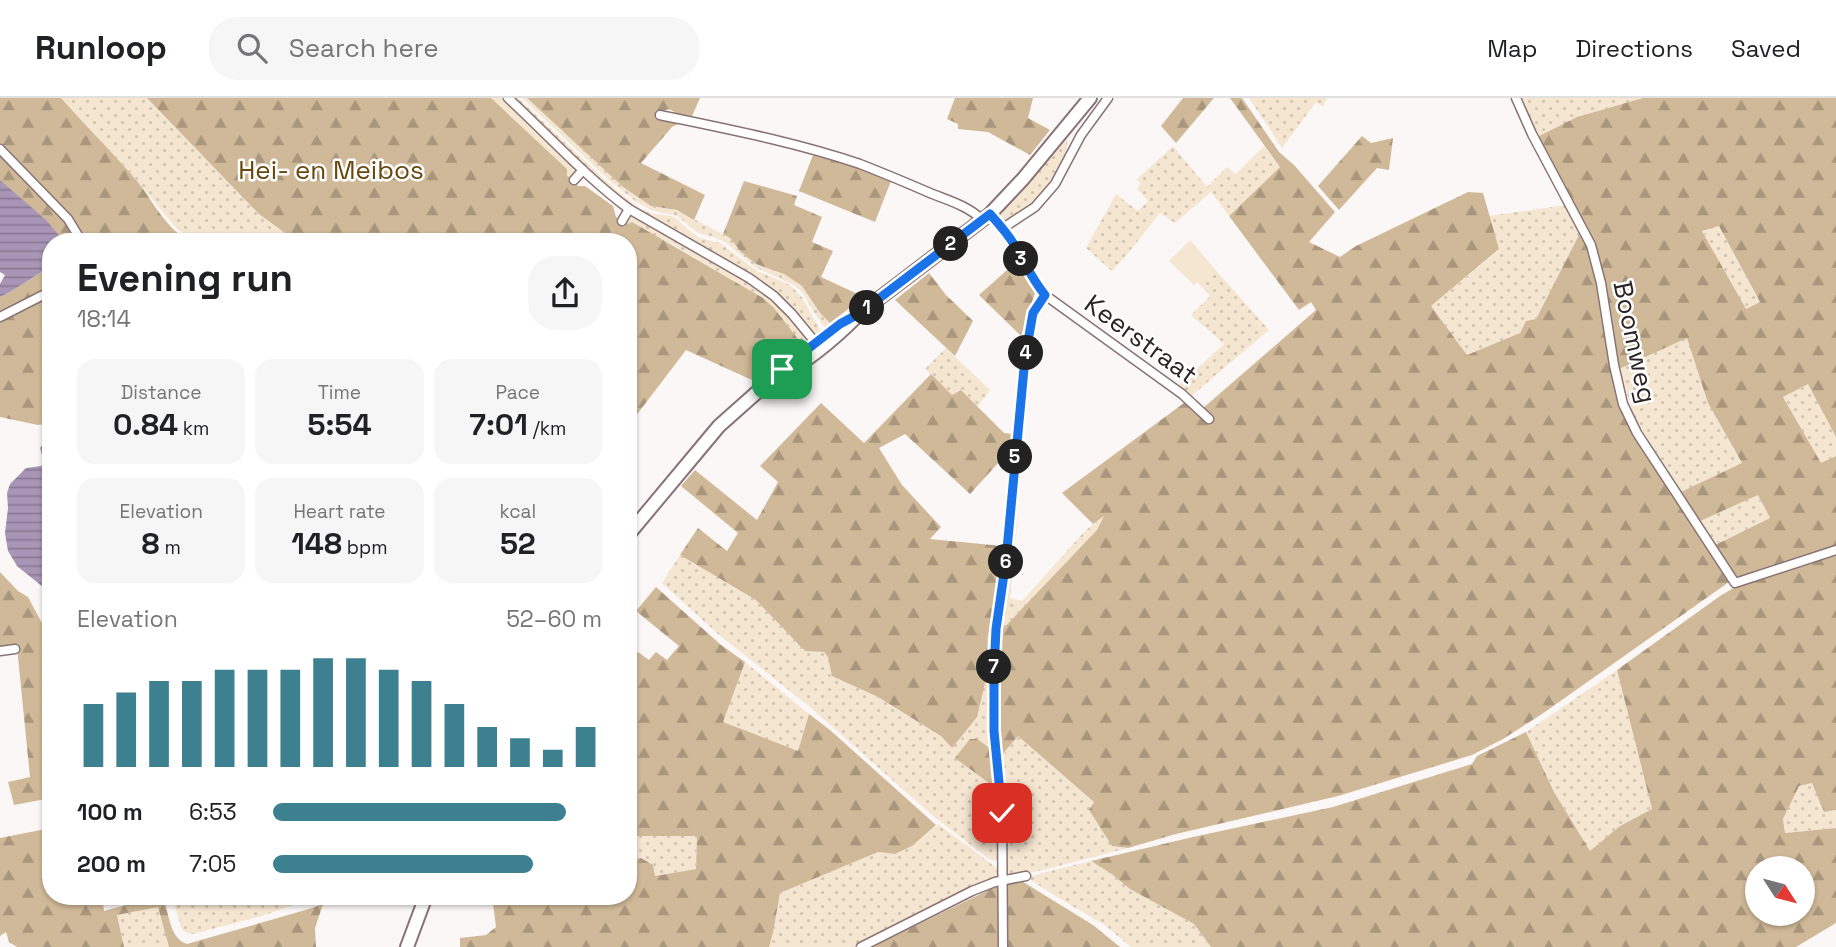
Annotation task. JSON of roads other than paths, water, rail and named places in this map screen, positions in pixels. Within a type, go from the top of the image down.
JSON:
[{"type":"main road","points":[[637,524],[719,426],[782,369],[818,345],[840,324],[860,313],[986,217],[1023,179],[1090,98]]},
{"type":"main road","points":[[407,947],[423,905]]},
{"type":"street","points":[[508,98],[583,170],[629,209],[749,278],[774,296],[818,345]]},
{"type":"street","points":[[1003,228],[1035,207],[1055,184],[1081,135],[1108,98]]},
{"type":"street","name":"Boomweg","points":[[1516,98],[1532,134],[1591,245],[1601,283],[1623,404],[1637,433],[1735,583],[1836,550]]},
{"type":"street","name":"Keerstraat","points":[[660,115],[745,132],[857,164],[986,217],[1003,228],[1032,280],[1045,295],[1182,394],[1209,419]]},
{"type":"street","points":[[0,149],[68,219],[77,233]]},
{"type":"street","points":[[574,180],[583,170]]},
{"type":"street","points":[[622,221],[629,209]]},
{"type":"street","points":[[1003,947],[1002,813],[994,731],[996,629],[1006,560],[1025,358],[1033,313],[1045,295]]},
{"type":"street","points":[[0,317],[42,296]]},
{"type":"street","points":[[0,651],[15,649]]},
{"type":"street","points":[[862,947],[972,891],[995,882],[1026,876]]},
{"type":"park label","name":"Hei- en Meibos","points":[[331,170]]}]
